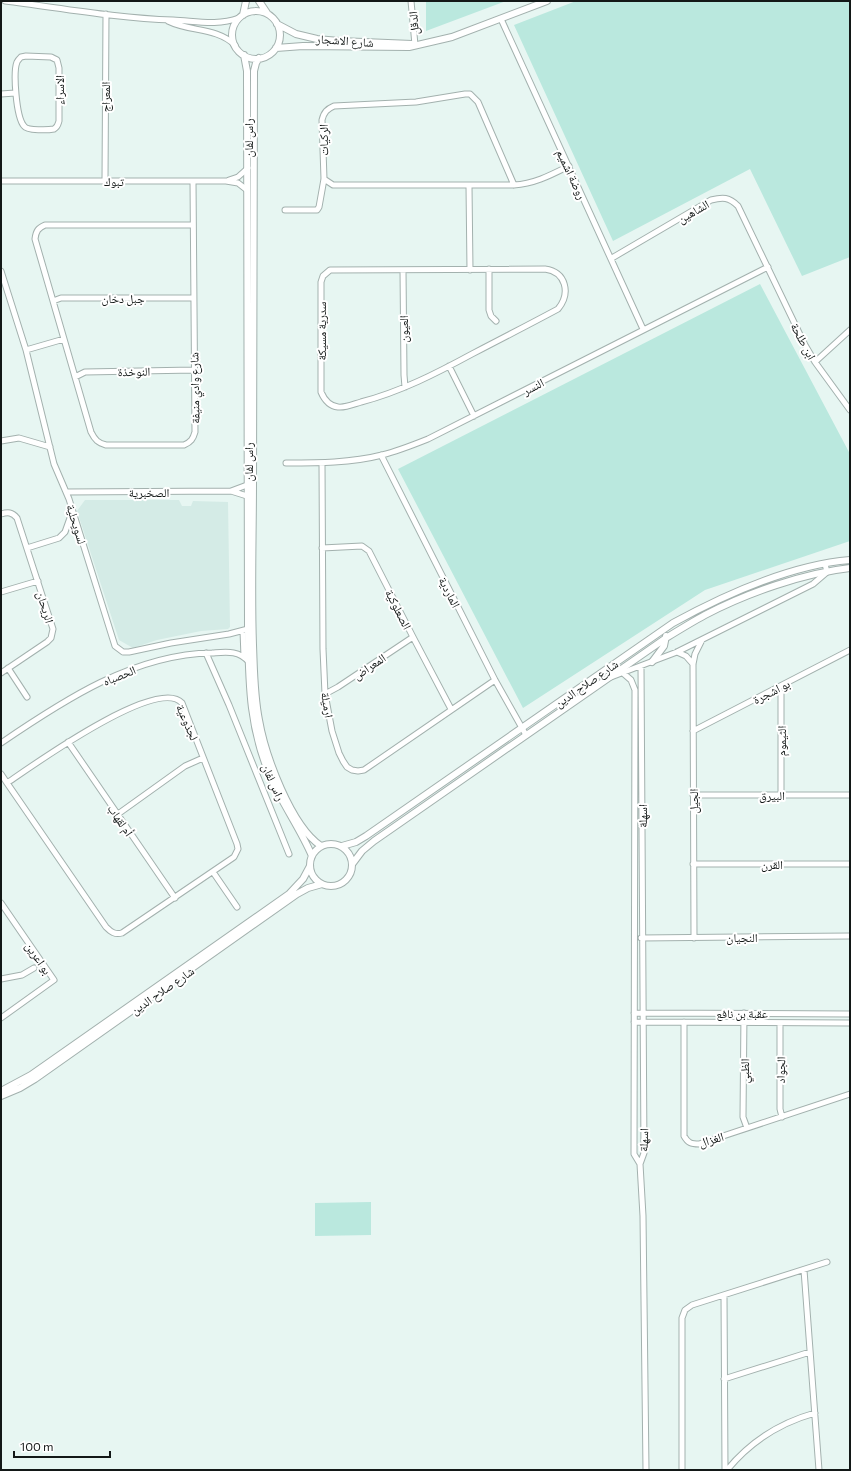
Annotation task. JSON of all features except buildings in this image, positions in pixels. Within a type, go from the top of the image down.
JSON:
[{"type":"street","points":[[5,1],[106,14],[209,23],[223,22],[241,17],[252,11],[268,14]]},
{"type":"street","points":[[235,45],[232,38],[233,31],[235,24],[241,17],[246,1]]},
{"type":"street","points":[[165,20],[185,28],[217,33],[227,38],[244,55],[259,58],[270,54],[276,48],[280,39],[280,34],[275,20],[268,14],[259,1]]},
{"type":"street","name":"الدقل","points":[[411,1],[415,45]]},
{"type":"street","name":"شارع الاشجار","points":[[276,48],[303,46],[400,48],[452,38],[547,1]]},
{"type":"street","name":"المعراج","points":[[105,180],[106,14]]},
{"type":"street","name":"روضة اشميم","points":[[501,19],[612,258],[643,329]]},
{"type":"street","name":"شارع الاشجار","points":[[277,24],[296,34],[311,38],[340,41],[405,43],[415,45]]},
{"type":"street","name":"راس لفان","points":[[244,55],[248,71],[247,496],[245,630],[249,662],[250,702],[258,743],[271,777],[288,813],[312,856]]},
{"type":"street","name":"الاسراء","points":[[21,56],[52,57],[58,60],[59,121],[57,127],[54,129],[28,130],[24,126],[15,93],[17,62],[21,56]]},
{"type":"street","name":"راس لفان","points":[[259,58],[255,68],[254,78],[252,568],[255,689],[259,721],[275,776],[304,831],[312,840],[321,846]]},
{"type":"street","points":[[1,94],[15,93]]},
{"type":"street","name":"الركيات","points":[[324,179],[322,120],[324,113],[328,109],[334,106],[416,102],[470,94],[478,102],[514,185]]},
{"type":"street","points":[[285,210],[317,210],[324,179],[333,184],[340,185],[514,185],[538,181],[569,166]]},
{"type":"street","name":"تبوك","points":[[226,181],[238,177],[248,168]]},
{"type":"street","name":"تبوك","points":[[1,182],[105,180],[226,181],[238,183],[248,190]]},
{"type":"street","name":"شارع وادي منيفة","points":[[193,181],[194,437],[184,446],[106,445],[100,443],[95,440],[91,432],[35,238],[36,233],[45,225],[193,225]]},
{"type":"street","points":[[469,186],[470,270]]},
{"type":"street","name":"الشاهين","points":[[612,258],[711,200],[726,197],[738,206],[768,267]]},
{"type":"street","name":"النسر","points":[[286,463],[322,463],[381,455],[428,439],[768,267]]},
{"type":"street","name":"ابن طلحة","points":[[768,267],[805,345],[815,362],[850,410]]},
{"type":"street","points":[[489,269],[489,310],[491,316],[496,320]]},
{"type":"street","name":"سدرية مسيكة","points":[[489,269],[552,270],[562,278],[564,283],[566,290],[564,302],[558,308],[449,366],[405,387],[371,400],[338,408],[327,402],[320,392],[321,282],[323,276],[330,270],[489,269]]},
{"type":"street","name":"العيون","points":[[403,270],[405,387]]},
{"type":"street","name":"لسويحلية","points":[[1,271],[26,350],[54,464],[66,492],[115,646],[126,652],[183,640],[245,630]]},
{"type":"street","name":"جبل دخان","points":[[53,300],[61,298],[193,298]]},
{"type":"street","points":[[815,362],[850,330]]},
{"type":"street","points":[[26,350],[64,339]]},
{"type":"street","points":[[449,366],[474,416]]},
{"type":"street","name":"النوخذة","points":[[75,377],[85,372],[194,370]]},
{"type":"street","points":[[1,441],[19,438],[50,447]]},
{"type":"street","name":"الماردية","points":[[381,455],[495,680],[526,735]]},
{"type":"street","name":"ارميلة","points":[[322,463],[323,649],[325,694],[332,731],[339,753],[347,767],[358,771],[364,770],[495,680]]},
{"type":"street","name":"الصخبرية","points":[[231,491],[247,485]]},
{"type":"street","name":"الصخبرية","points":[[66,492],[231,491],[247,496]]},
{"type":"street","name":"الريحان","points":[[1,514],[10,512],[17,518],[52,629],[51,638],[1,672]]},
{"type":"street","points":[[27,548],[59,538],[65,532],[70,518],[74,516]]},
{"type":"street","name":"الصعلوكية","points":[[322,548],[362,546],[369,551],[451,709]]},
{"type":"street","name":"شارع صلاح الدين","points":[[342,846],[356,842],[366,836],[659,632],[686,616],[745,589],[795,571],[850,560]]},
{"type":"street","points":[[825,564],[827,572]]},
{"type":"street","name":"شارع صلاح الدين","points":[[353,863],[362,851],[374,841],[666,638],[710,612],[754,594],[827,572],[850,568]]},
{"type":"street","name":"شارع صلاح الدين","points":[[608,678],[677,652],[702,640],[813,584],[827,572]]},
{"type":"street","points":[[1,592],[38,581]]},
{"type":"street","points":[[245,630],[244,657],[249,662]]},
{"type":"street","points":[[652,662],[664,646],[666,638],[663,633],[659,632]]},
{"type":"street","name":"المعراض","points":[[325,694],[413,637]]},
{"type":"street","name":"الجيل","points":[[694,938],[693,664],[695,654],[702,640]]},
{"type":"street","name":"بو اشجرة","points":[[693,731],[850,650]]},
{"type":"street","name":"الحصباه","points":[[1,743],[72,697],[114,677],[165,660],[206,653],[235,652],[244,657]]},
{"type":"street","points":[[677,652],[686,656],[693,664]]},
{"type":"street","name":"راس لفان","points":[[206,653],[290,854]]},
{"type":"street","name":"اسهلة","points":[[640,1164],[644,1153],[641,666]]},
{"type":"street","points":[[8,668],[27,697]]},
{"type":"street","name":"اسهلة","points":[[623,673],[631,680],[635,690],[634,1154],[640,1164]]},
{"type":"street","name":"الثيموم","points":[[778,688],[781,693],[781,795]]},
{"type":"street","name":"لجذوعية","points":[[1,774],[7,783],[106,927],[110,932],[118,934],[122,933],[234,857],[238,849],[204,758],[182,703],[179,700],[167,697],[161,698],[130,709],[104,721],[68,742],[7,783]]},
{"type":"street","name":"أم لقهاب","points":[[68,742],[175,898]]},
{"type":"street","points":[[118,814],[185,766],[204,758]]},
{"type":"street","name":"البيرق","points":[[693,795],[850,796]]},
{"type":"street","points":[[334,844],[342,846],[350,853],[353,863],[352,873],[345,882],[334,886],[322,884],[313,877],[310,866],[312,856],[321,846],[334,844]]},
{"type":"street","name":"القرن","points":[[693,864],[850,864]]},
{"type":"street","name":"شارع صلاح الدين","points":[[1,1094],[28,1077],[289,894],[303,879],[310,866]]},
{"type":"street","points":[[213,872],[237,907]]},
{"type":"street","name":"شارع صلاح الدين","points":[[1,1094],[20,1088],[35,1079],[297,894],[308,888],[322,884]]},
{"type":"street","name":"بو اعرين","points":[[1,903],[54,980],[1,1018]]},
{"type":"street","name":"النجيان","points":[[635,938],[850,936]]},
{"type":"street","points":[[1,979],[22,975],[42,962]]},
{"type":"street","name":"عقبة بن نافع","points":[[634,1013],[850,1014]]},
{"type":"street","name":"الظبي","points":[[744,1013],[743,1117],[747,1128]]},
{"type":"street","name":"عقبة بن نافع","points":[[634,1022],[850,1023]]},
{"type":"street","name":"الغزال","points":[[684,1022],[684,1136],[691,1144],[699,1144],[850,1094]]},
{"type":"street","name":"الجواد","points":[[780,1023],[780,1109],[782,1117]]},
{"type":"street","points":[[640,1164],[643,1216],[646,1470]]},
{"type":"street","points":[[682,1470],[682,1318],[685,1310],[692,1305],[827,1262]]},
{"type":"street","points":[[804,1270],[819,1470]]},
{"type":"street","points":[[724,1295],[726,1470]]},
{"type":"street","points":[[724,1379],[810,1352]]},
{"type":"street","points":[[726,1470],[740,1455],[759,1439],[790,1422],[815,1414]]},
{"type":"shaded area","points":[[85,500],[179,500],[182,506],[191,506],[193,501],[228,502],[230,627],[228,629],[201,631],[157,640],[133,648],[119,640],[77,511]]},
{"type":"green space","points":[[426,1],[506,1],[426,31]]},
{"type":"green space","points":[[576,1],[850,1],[850,257],[802,276],[750,169],[613,241],[514,25]]},
{"type":"green space","points":[[760,284],[850,454],[850,541],[705,590],[523,708],[398,469]]},
{"type":"green space","points":[[371,1202],[371,1235],[315,1236],[315,1203]]}]
